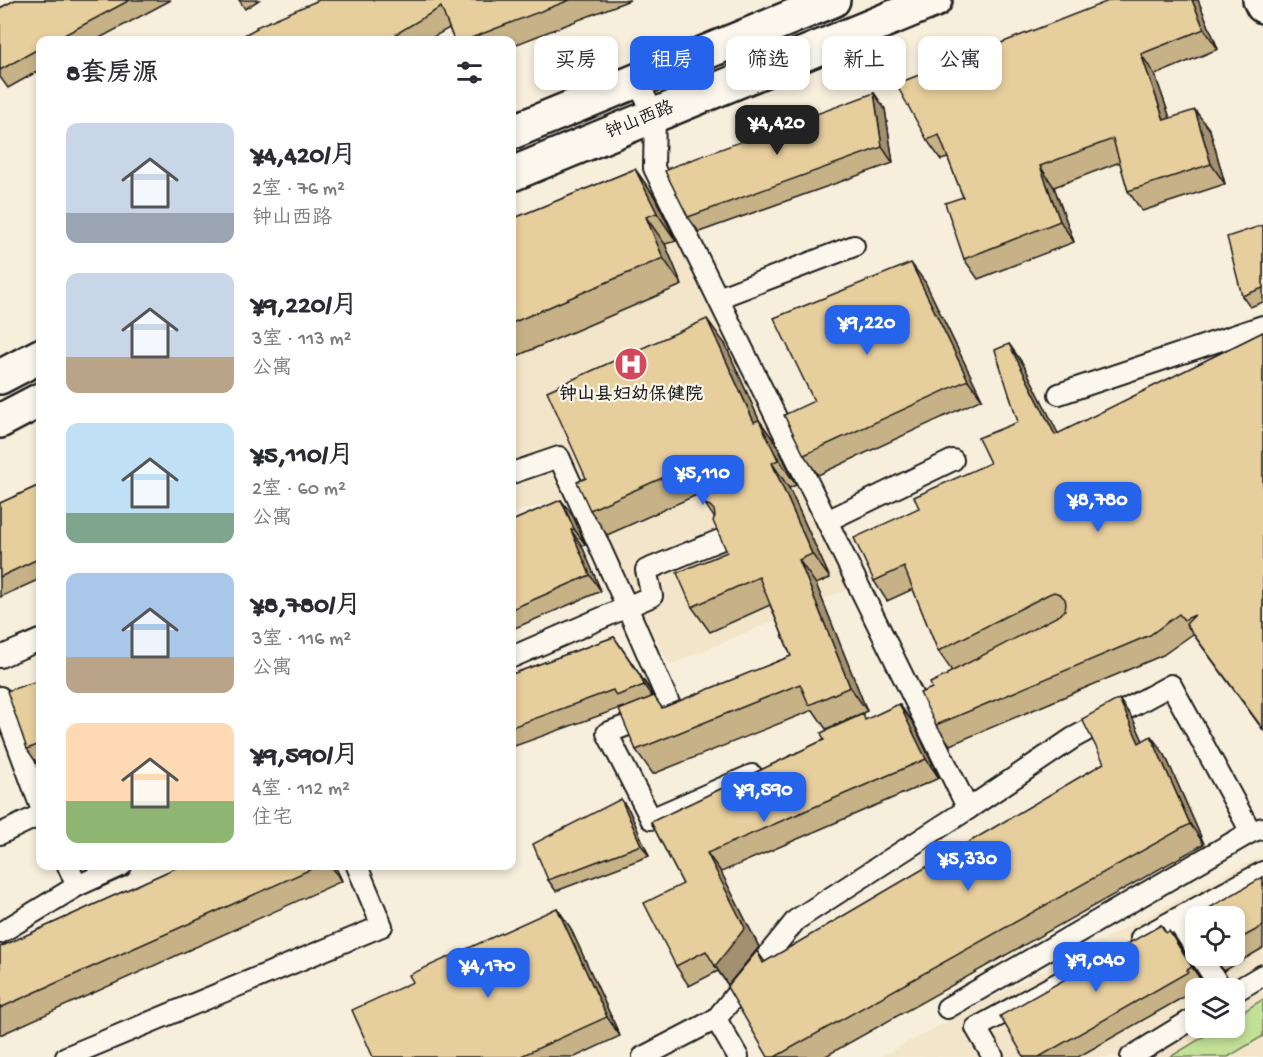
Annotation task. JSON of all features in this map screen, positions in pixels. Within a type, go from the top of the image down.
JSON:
[{"type":"main road","points":[[714,49],[832,0]]},
{"type":"main road","name":"钟山西路","points":[[516,172],[935,0]]},
{"type":"main road","points":[[1260,0],[1263,6]]},
{"type":"main road","points":[[516,130],[630,83]]},
{"type":"main road","points":[[0,377],[36,358]]},
{"type":"main road","points":[[0,421],[36,402]]},
{"type":"lane","points":[[641,90],[655,115],[654,168],[968,809]]},
{"type":"lane","points":[[718,298],[854,246]]},
{"type":"lane","points":[[1059,394],[1263,326]]},
{"type":"lane","points":[[516,472],[558,457],[627,607],[670,708]]},
{"type":"lane","points":[[827,521],[953,460]]},
{"type":"lane","points":[[516,655],[652,596],[646,570],[720,540]]},
{"type":"lane","points":[[0,657],[36,642]]},
{"type":"lane","points":[[643,1057],[716,1019],[796,920],[1073,738],[1171,685],[1257,830],[947,1008]]},
{"type":"lane","points":[[895,712],[937,693]]},
{"type":"lane","points":[[0,696],[36,794]]},
{"type":"lane","points":[[693,699],[607,733],[651,819],[768,768]]},
{"type":"lane","points":[[0,834],[36,817]]},
{"type":"lane","points":[[70,870],[77,886]]},
{"type":"lane","points":[[0,933],[77,886],[112,870]]},
{"type":"lane","points":[[66,1057],[382,926],[359,870]]},
{"type":"lane","points":[[1126,946],[1263,872]]},
{"type":"lane","points":[[1176,919],[1185,932]]},
{"type":"lane","points":[[993,1057],[976,1028],[1106,957]]},
{"type":"lane","points":[[1245,986],[1263,975]]},
{"type":"lane","points":[[716,1019],[738,1057]]},
{"type":"lane","points":[[1131,1057],[1185,1024]]},
{"type":"shaded area","name":"钟山县妇幼保健院","points":[[666,175],[851,589],[670,665],[579,495],[516,512],[516,232]]},
{"type":"shaded area","points":[[1263,855],[1263,1057],[880,1057]]},
{"type":"green space","points":[[1263,999],[1263,1036],[1228,1057],[1170,1057],[1201,1038],[1245,1038],[1245,1011]]},
{"type":"building","points":[[15,0],[130,0],[62,36],[36,36],[36,50],[0,70],[0,8]]},
{"type":"building","points":[[319,0],[570,0],[476,36],[452,36],[441,7],[396,34],[397,36],[242,36],[256,27]]},
{"type":"building","points":[[1111,0],[1192,0],[1204,29],[1141,54],[1164,120],[1195,110],[1211,164],[1128,191],[1113,139],[1040,166],[1060,221],[964,259],[945,203],[963,197],[939,135],[927,140],[899,90],[906,90],[906,80],[918,75],[918,90],[1002,90],[1002,43]]},
{"type":"building","points":[[874,93],[882,147],[688,217],[665,171],[669,168]]},
{"type":"building","points":[[635,169],[657,213],[646,217],[663,258],[516,321],[516,217]]},
{"type":"building","points":[[1263,225],[1263,288],[1242,296],[1227,237]]},
{"type":"building","points":[[911,263],[968,380],[804,455],[784,415],[814,401],[774,318]]},
{"type":"building","points":[[707,319],[754,422],[759,420],[778,460],[772,463],[812,554],[799,560],[850,687],[809,705],[800,684],[636,750],[619,710],[654,696],[662,708],[791,656],[759,577],[692,607],[677,573],[727,552],[713,521],[714,510],[705,504],[689,466],[590,510],[577,482],[586,478],[547,391]]},
{"type":"building","points":[[1263,332],[1263,729],[1186,624],[1195,615],[1184,620],[1179,614],[1150,635],[936,725],[920,693],[932,688],[930,683],[1060,615],[1065,610],[1065,599],[1054,592],[1049,594],[938,651],[904,567],[874,581],[854,538],[919,508],[914,497],[990,463],[978,438],[1018,422],[995,350],[1009,344],[1055,435]]},
{"type":"building","points":[[36,487],[36,560],[0,577],[0,503]]},
{"type":"building","points":[[561,500],[590,575],[516,607],[516,519]]},
{"type":"building","points":[[614,637],[644,685],[616,696],[613,690],[516,726],[516,673]]},
{"type":"building","points":[[36,681],[36,746],[27,749],[7,691]]},
{"type":"building","points":[[1119,699],[1139,743],[1151,736],[1190,824],[775,1057],[768,1057],[727,987],[757,951],[763,963],[1104,763],[1082,719]]},
{"type":"building","points":[[899,704],[926,759],[707,853],[745,928],[715,966],[706,951],[676,966],[644,903],[683,884],[651,822],[824,740],[821,733],[863,714],[865,720]]},
{"type":"building","points":[[621,799],[641,845],[548,880],[533,844]]},
{"type":"building","points":[[171,870],[309,870],[0,1008],[0,947]]},
{"type":"building","points":[[1263,877],[1263,926],[1245,936],[1245,906],[1213,906]]},
{"type":"building","points":[[557,908],[607,1017],[519,1057],[373,1057],[352,1010],[413,982],[409,975]]},
{"type":"building","points":[[1161,925],[1166,933],[1169,931],[1185,956],[1185,966],[1192,967],[1187,970],[1188,972],[1039,1057],[1024,1057],[1000,1016]]},
{"type":"place","name":"钟山县妇幼保健院","points":[[631,364]]}]
